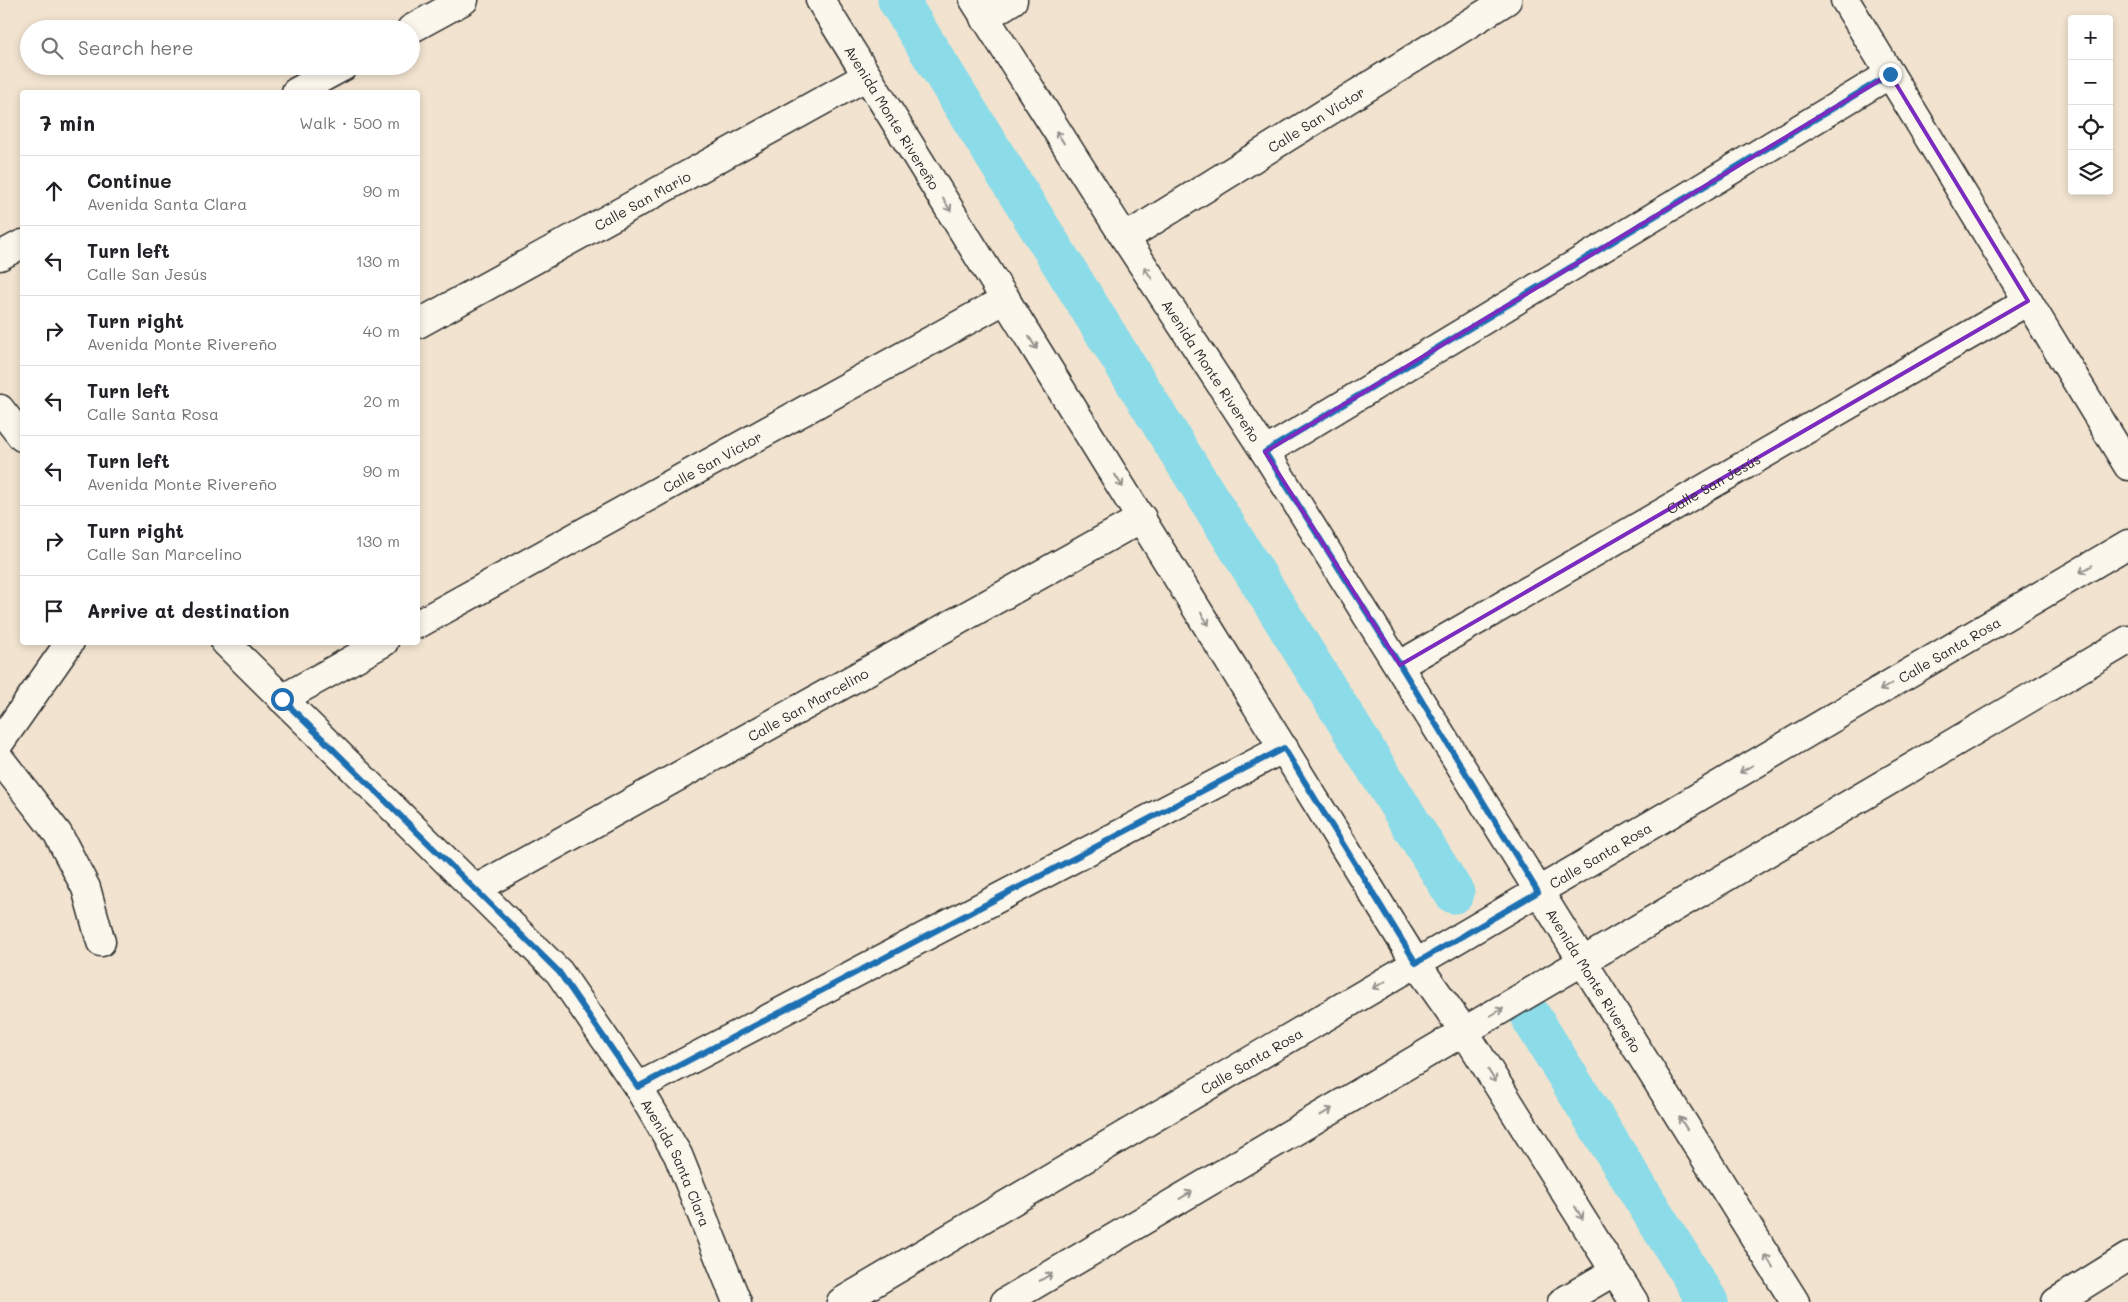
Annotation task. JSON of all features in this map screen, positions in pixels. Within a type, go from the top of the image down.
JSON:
[{"type":"street","points":[[420,24],[464,0]]},
{"type":"street","name":"Avenida Monte Rivereño","points":[[820,0],[1416,963],[1464,1031],[1634,1302]]},
{"type":"street","points":[[979,9],[1012,0]]},
{"type":"street","name":"Calle San Victor","points":[[1125,238],[1507,0]]},
{"type":"street","points":[[1845,0],[2128,466]]},
{"type":"street","name":"Avenida Monte Rivereño","points":[[979,9],[1400,665],[1538,892],[1795,1302]]},
{"type":"street","points":[[1265,452],[1890,74]]},
{"type":"street","points":[[300,90],[327,75]]},
{"type":"street","name":"Calle San Mario","points":[[420,323],[867,76]]},
{"type":"street","points":[[0,256],[20,245]]},
{"type":"street","name":"Calle San Victor","points":[[420,623],[1006,299]]},
{"type":"street","name":"Calle San Jesús","points":[[1400,665],[2028,301]]},
{"type":"street","points":[[0,409],[20,434]]},
{"type":"street","name":"Calle San Marcelino","points":[[474,890],[1142,518]]},
{"type":"street","name":"Calle Santa Rosa","points":[[841,1302],[2128,544]]},
{"type":"street","points":[[1004,1302],[2128,640]]},
{"type":"street","points":[[0,742],[68,645]]},
{"type":"street","name":"Avenida Santa Clara","points":[[228,645],[559,972],[638,1087],[678,1155],[737,1302]]},
{"type":"street","points":[[282,699],[379,645]]},
{"type":"street","points":[[638,1087],[1284,748]]},
{"type":"street","points":[[0,759],[58,834],[86,888],[101,942]]},
{"type":"street","points":[[2056,1302],[2128,1257]]},
{"type":"street","points":[[1562,1302],[1615,1271]]},
{"type":"highlighted area","points":[[1890,74],[2028,301],[1400,665],[1265,452]]},
{"type":"waterway","points":[[898,0],[1454,893]]},
{"type":"waterway","points":[[1531,1017],[1708,1302]]},
{"type":"route","points":[[282,699],[559,972],[638,1087],[1284,748],[1416,963],[1538,892],[1400,665],[1265,452],[1890,74]]}]
